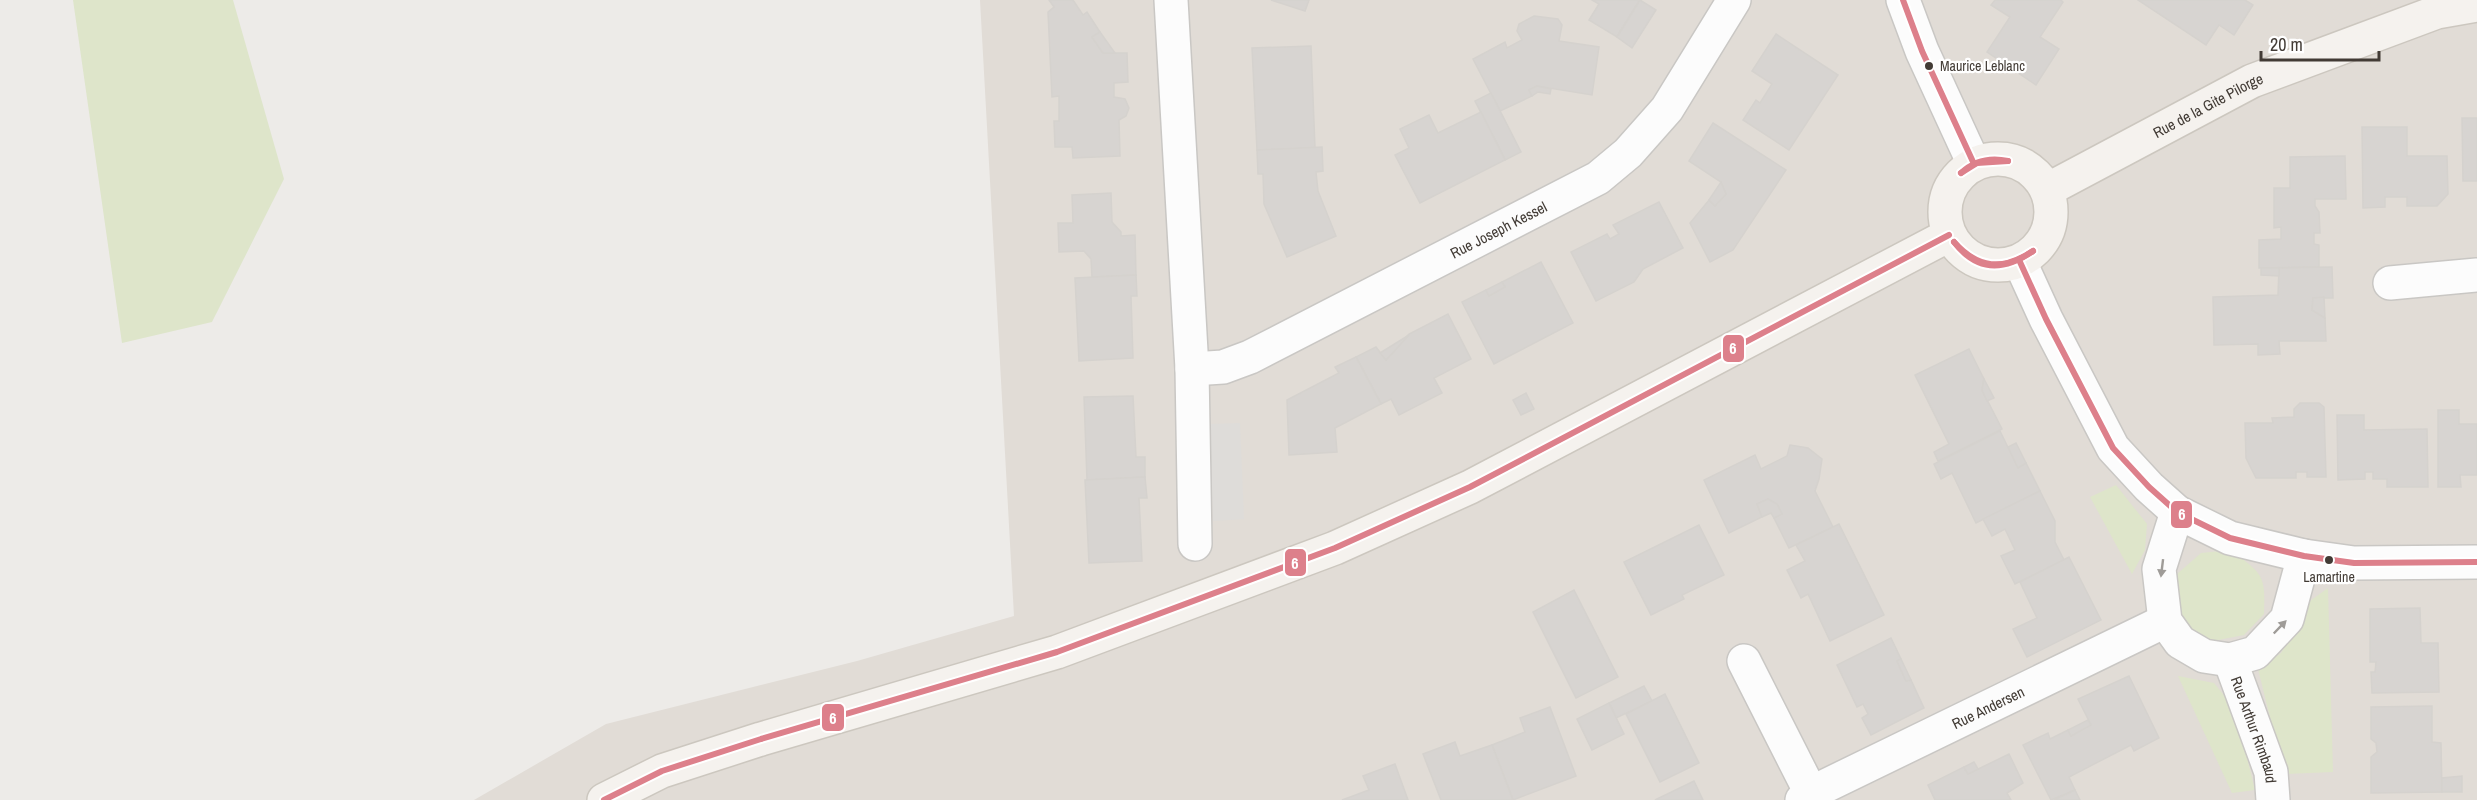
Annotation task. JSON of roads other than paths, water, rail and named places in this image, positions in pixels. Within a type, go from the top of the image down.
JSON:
[{"type":"street","points":[[1171,0],[1192,369],[1195,544]]},
{"type":"street","name":"Rue Joseph Kessel","points":[[1192,369],[1223,367],[1250,357],[1598,178],[1628,153],[1667,109],[1734,0]]},
{"type":"street","points":[[1904,0],[1922,51],[1974,164]]},
{"type":"street","name":"Rue de la Gite Pilorge","points":[[2047,189],[2252,81],[2437,12],[2477,5]]},
{"type":"street","points":[[1994,158],[2015,162],[2033,172],[2047,189],[2051,210],[2048,231],[2037,249],[2020,262],[2000,266],[1979,263],[1961,252],[1949,235],[1944,215],[1947,194],[1957,176],[1974,164],[1994,158]]},
{"type":"street","points":[[604,800],[662,771],[773,735],[1057,652],[1335,548],[1470,487],[1949,235]]},
{"type":"street","points":[[2020,262],[2046,319],[2113,448],[2149,487],[2177,512],[2230,538],[2304,555],[2354,563],[2477,562]]},
{"type":"street","points":[[2390,283],[2477,275]]},
{"type":"street","points":[[2165,621],[2159,569],[2177,512]]},
{"type":"street","name":"Rue Arthur Rimbaud","points":[[2165,621],[2180,642],[2204,656],[2230,660],[2255,652],[2287,619],[2304,555]]},
{"type":"street","name":"Rue Andersen","points":[[1744,661],[1806,797],[2165,621]]},
{"type":"street","name":"Rue Arthur Rimbaud","points":[[2230,660],[2271,772],[2273,800]]},
{"type":"place","name":"Maurice Leblanc","points":[[1929,66]]},
{"type":"place","name":"Lamartine","points":[[2329,560]]}]
